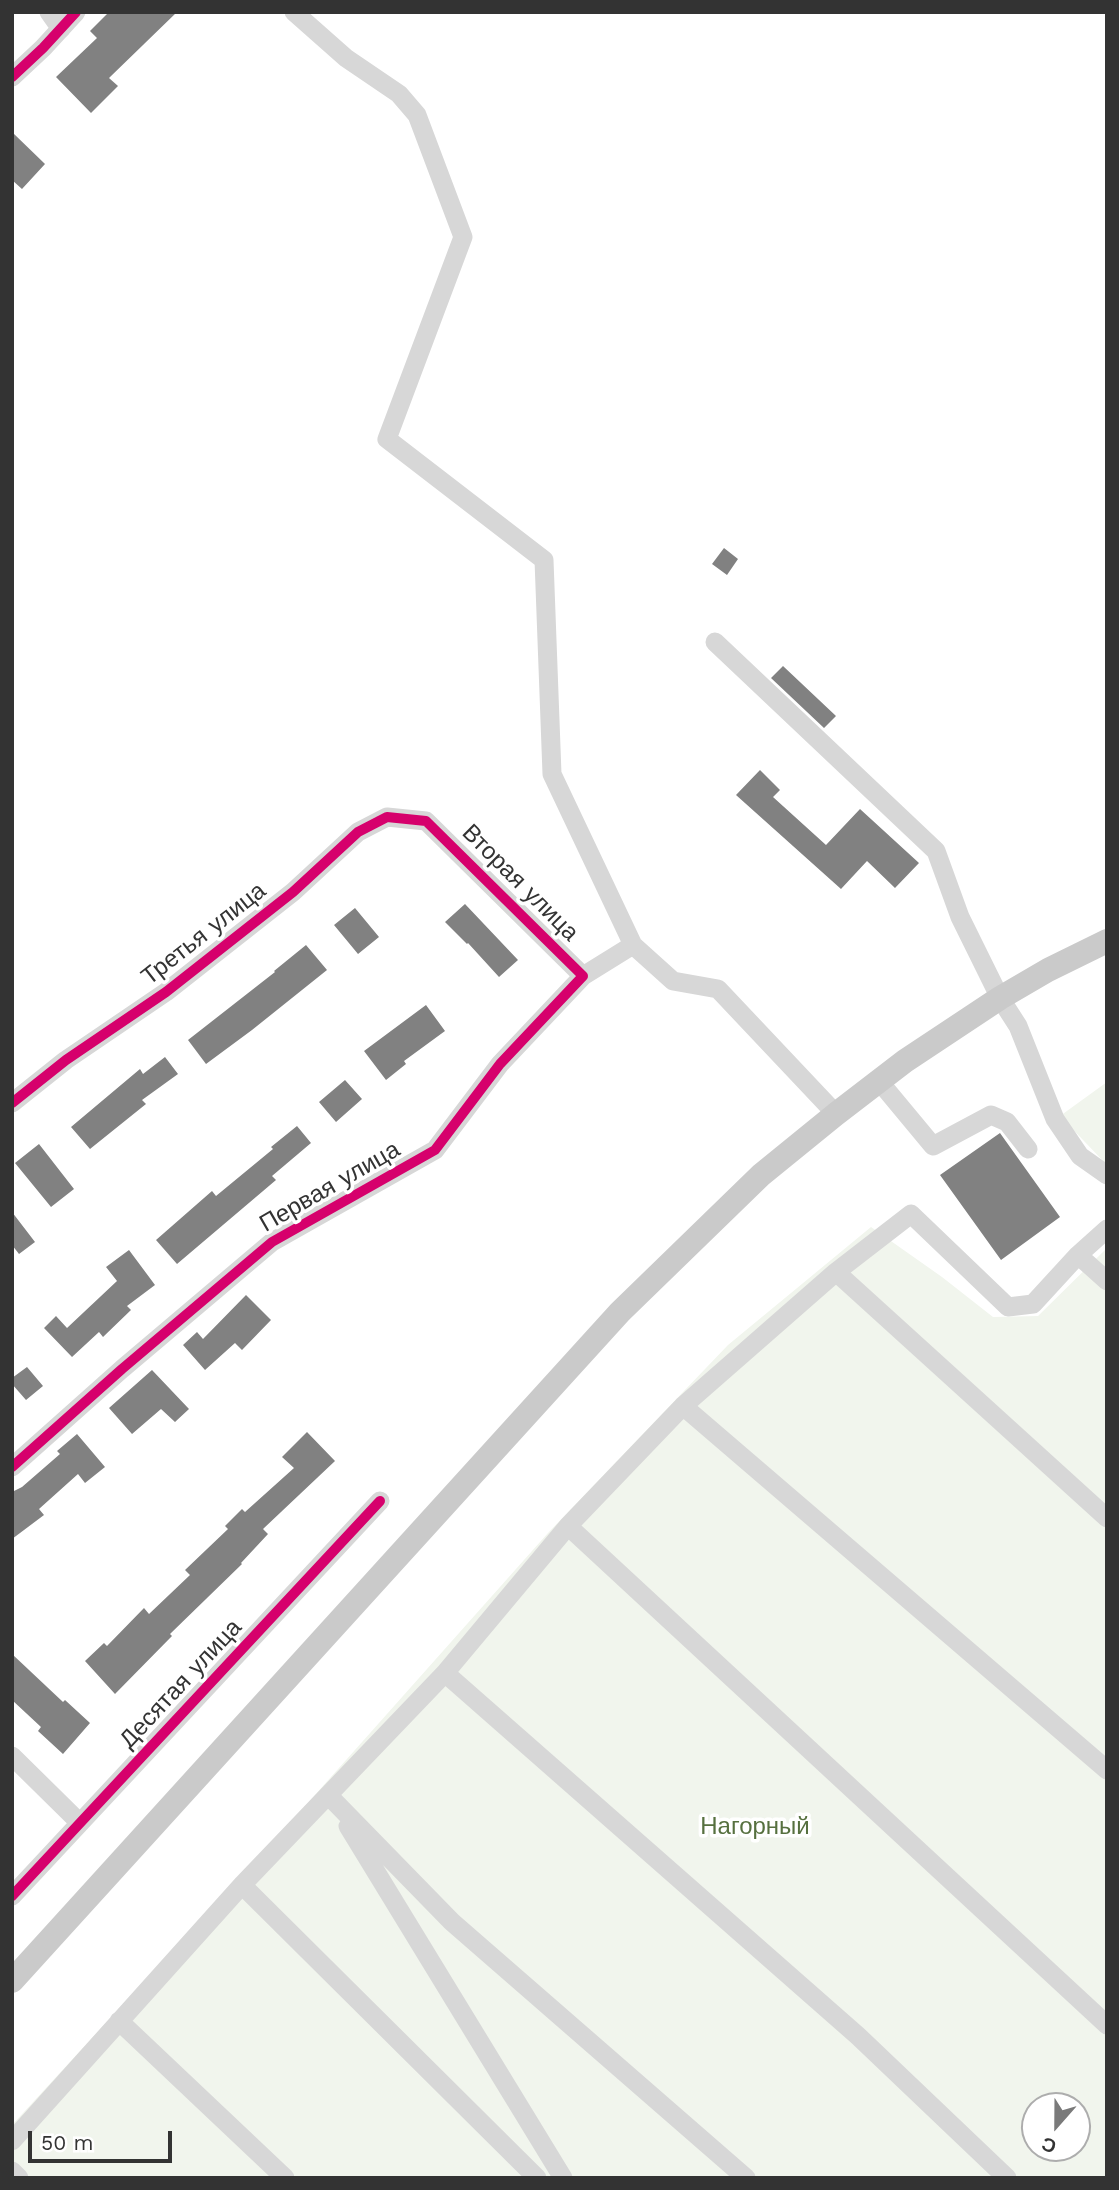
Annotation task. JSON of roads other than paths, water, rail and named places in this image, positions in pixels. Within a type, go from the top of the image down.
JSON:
[{"type":"main road","points":[[12,1981],[620,1312],[761,1175],[879,1081],[1000,998],[1048,970],[1107,942]]},
{"type":"street","points":[[49,12],[61,29]]},
{"type":"street","points":[[12,77],[76,12]]},
{"type":"street","points":[[294,12],[346,58],[399,94],[417,115],[463,237],[387,439],[544,560],[552,774],[633,944],[673,981],[718,989],[836,1114]]},
{"type":"street","points":[[715,642],[936,851],[960,918],[1000,998],[1018,1026],[1055,1119],[1080,1156],[1107,1175]]},
{"type":"street","name":"Третья улица","points":[[12,1103],[66,1060],[198,967],[293,892],[358,832],[387,817],[426,821]]},
{"type":"street","name":"Вторая улица","points":[[426,821],[583,976]]},
{"type":"street","name":"Первая улица","points":[[12,1468],[122,1368],[272,1242],[435,1150],[500,1064],[583,976],[633,944]]},
{"type":"street","points":[[879,1081],[933,1146],[992,1115],[1007,1122],[1028,1149]]},
{"type":"street","points":[[12,2141],[242,1885],[445,1673],[568,1526],[683,1406],[836,1272],[911,1214],[1009,1307],[1033,1304],[1078,1255],[1107,1229]]},
{"type":"street","points":[[1078,1255],[1107,1281]]},
{"type":"street","points":[[836,1272],[1107,1518]]},
{"type":"street","points":[[683,1406],[1107,1770]]},
{"type":"street","name":"Десятая улица","points":[[12,1896],[380,1501]]},
{"type":"street","points":[[568,1526],[1107,2025]]},
{"type":"street","points":[[445,1673],[859,2036],[1007,2178]]},
{"type":"street","points":[[12,1756],[80,1822]]},
{"type":"street","points":[[330,1796],[563,2178]]},
{"type":"street","points":[[330,1796],[452,1922],[746,2178]]},
{"type":"street","points":[[242,1885],[537,2178]]},
{"type":"street","points":[[119,2021],[285,2178]]},
{"type":"street","points":[[12,2171],[19,2178]]},
{"type":"park label","name":"Нагорный","points":[[755,1827]]}]
